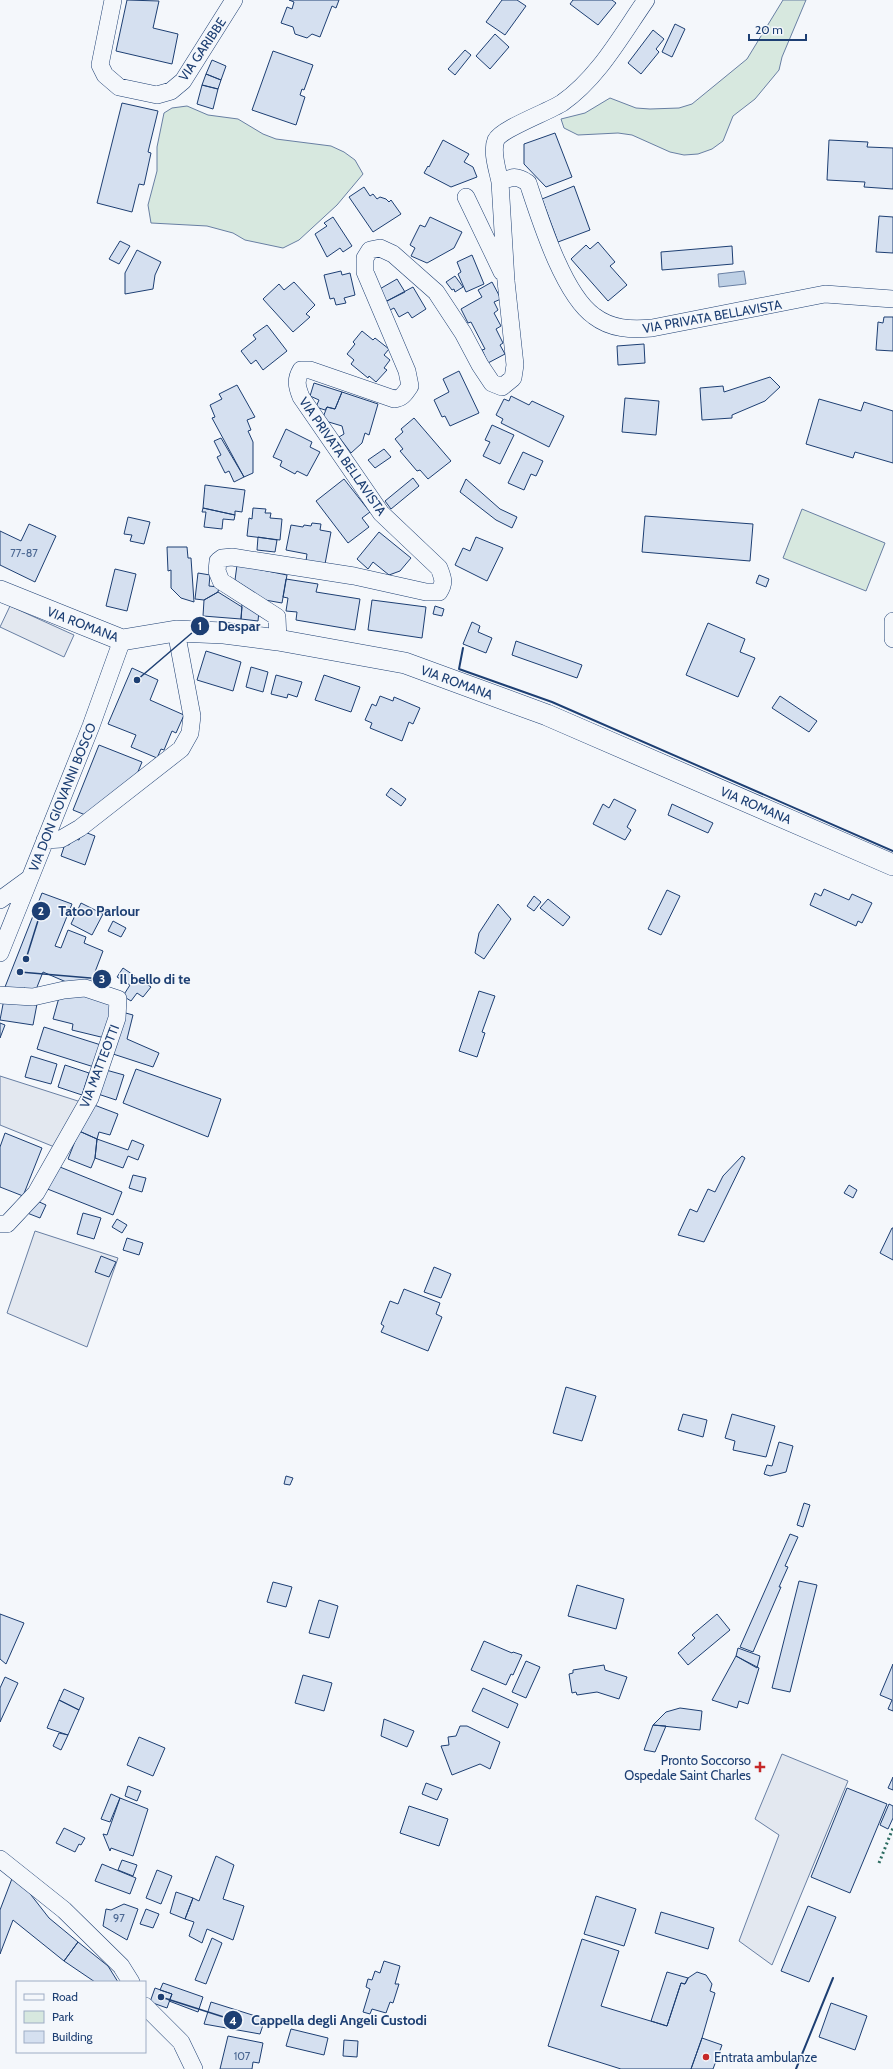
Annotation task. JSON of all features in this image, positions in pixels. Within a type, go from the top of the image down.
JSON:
[{"type":"street","name":"VIA GARIBBE","points":[[113,0],[100,65],[105,76],[119,87],[157,95],[171,91],[183,81],[234,0]]},
{"type":"street","name":"VIA PRIVATA BELLAVISTA","points":[[278,640],[277,617],[221,581],[218,571],[218,561],[222,558],[232,557],[354,576],[426,592],[438,592],[443,586],[443,578],[439,568],[380,513],[301,397],[296,386],[296,377],[301,370],[310,370],[394,399],[400,398],[405,394],[410,386],[407,371],[366,272],[365,258],[370,250],[380,248],[393,254],[436,292],[463,333],[480,365],[492,383],[502,387],[513,378],[515,365],[506,281],[500,182],[494,153],[496,140],[504,132],[561,103],[591,78],[646,0]]},
{"type":"street","name":"VIA PRIVATA BELLAVISTA","points":[[500,182],[509,178],[519,177],[528,183],[555,257],[579,302],[593,316],[611,326],[632,330],[652,328],[825,294],[893,299]]},
{"type":"street","name":"VIA PRIVATA BELLAVISTA","points":[[466,196],[506,281]]},
{"type":"street","name":"VIA ROMANA","points":[[0,591],[122,640],[176,631],[224,633],[278,640],[405,663],[540,712],[893,865]]},
{"type":"street","points":[[893,621],[893,639]]},
{"type":"street","points":[[46,840],[60,839],[80,828],[181,749],[190,734],[192,716],[176,631]]},
{"type":"street","name":"VIA DON GIOVANNI BOSCO","points":[[0,953],[46,840],[122,640]]},
{"type":"street","points":[[0,900],[30,878]]},
{"type":"street","name":"VIA MATTEOTTI","points":[[0,995],[33,997],[64,990],[85,988],[118,999],[117,1018],[90,1098],[36,1193],[7,1224],[0,1224]]},
{"type":"street","points":[[0,1859],[64,1910],[121,1966],[130,1981]]},
{"type":"street","points":[[146,2007],[181,2042],[194,2069]]},
{"type":"green space","points":[[783,0],[806,0],[782,57],[779,70],[755,99],[733,116],[723,141],[712,149],[698,154],[684,155],[670,152],[632,135],[618,133],[578,135],[564,128],[561,119],[585,113],[610,98],[636,108],[679,108],[692,104],[747,59]]},
{"type":"green space","points":[[187,106],[208,115],[238,119],[263,134],[276,139],[331,146],[344,152],[355,160],[363,174],[337,205],[299,240],[283,248],[245,240],[233,233],[207,226],[151,223],[148,205],[157,171],[157,147],[164,113],[172,108]]},
{"type":"green space","points":[[802,509],[885,543],[866,591],[783,558]]},
{"type":"shaded area","points":[[10,606],[74,635],[64,657],[0,627]]},
{"type":"shaded area","points":[[0,1076],[81,1102],[57,1148],[0,1125]]},
{"type":"shaded area","points":[[35,1231],[118,1258],[87,1347],[7,1313]]},
{"type":"shaded area","points":[[782,1754],[848,1781],[772,1965],[739,1941],[779,1835],[755,1819]]},
{"type":"water","points":[[744,271],[746,284],[719,287],[718,274]]},
{"type":"building","points":[[127,0],[159,1],[153,28],[178,34],[172,64],[116,51]]},
{"type":"building","points":[[289,0],[339,0],[336,8],[332,6],[320,37],[312,34],[307,38],[295,34],[293,27],[281,23],[287,7],[292,9],[294,2]]},
{"type":"building","points":[[502,0],[517,0],[526,6],[505,35],[486,22]]},
{"type":"building","points":[[573,0],[612,0],[616,3],[598,25],[570,4]]},
{"type":"building","points":[[675,24],[685,29],[672,57],[662,52]]},
{"type":"building","points":[[653,30],[664,39],[656,49],[659,52],[641,74],[628,63]]},
{"type":"building","points":[[495,34],[509,47],[490,69],[476,56]]},
{"type":"building","points":[[465,50],[471,55],[455,75],[448,69]]},
{"type":"building","points":[[273,51],[313,65],[304,90],[302,89],[300,95],[305,97],[296,125],[252,110]]},
{"type":"building","points":[[212,60],[226,66],[221,80],[206,74]]},
{"type":"building","points":[[206,74],[221,80],[218,89],[202,85]]},
{"type":"building","points":[[202,85],[218,89],[213,109],[197,104]]},
{"type":"building","points":[[122,103],[158,111],[148,152],[151,153],[144,185],[139,184],[132,212],[97,203]]},
{"type":"building","points":[[555,133],[572,177],[546,187],[524,164],[524,144]]},
{"type":"building","points":[[443,140],[469,154],[464,162],[473,167],[477,177],[451,187],[424,173],[428,166],[429,167]]},
{"type":"building","points":[[829,140],[868,142],[867,147],[893,148],[893,189],[864,187],[865,182],[827,180]]},
{"type":"building","points":[[574,186],[590,230],[558,242],[542,199]]},
{"type":"building","points":[[364,187],[370,196],[373,194],[377,199],[380,197],[389,202],[391,200],[401,214],[373,232],[349,197]]},
{"type":"building","points":[[879,216],[893,217],[893,253],[876,252]]},
{"type":"building","points":[[333,217],[352,246],[343,252],[340,248],[327,257],[315,234],[327,226],[324,223]]},
{"type":"building","points":[[430,217],[462,232],[454,248],[427,263],[411,256],[415,248],[410,245],[420,225],[425,227]]},
{"type":"building","points":[[120,241],[130,246],[119,264],[109,259]]},
{"type":"building","points":[[598,242],[615,262],[610,266],[627,285],[608,301],[571,259],[586,245],[590,249]]},
{"type":"building","points":[[732,246],[733,264],[662,270],[661,252]]},
{"type":"building","points":[[137,250],[161,262],[155,275],[153,289],[125,294],[125,273]]},
{"type":"building","points":[[472,255],[484,284],[466,292],[458,274],[461,272],[457,262]]},
{"type":"building","points":[[341,271],[342,275],[350,273],[355,295],[344,298],[346,303],[336,305],[334,298],[330,299],[324,275]]},
{"type":"building","points":[[455,276],[463,287],[455,292],[454,289],[452,290],[446,282]]},
{"type":"building","points":[[397,279],[405,292],[385,302],[378,290]]},
{"type":"building","points":[[294,282],[315,305],[306,314],[310,317],[293,332],[263,299],[279,284],[284,290]]},
{"type":"building","points":[[492,282],[501,299],[494,302],[498,310],[494,313],[501,326],[496,329],[503,343],[500,345],[505,354],[488,363],[482,350],[485,349],[471,322],[468,323],[461,309],[482,297],[478,290]]},
{"type":"building","points":[[413,287],[426,309],[412,318],[408,312],[399,317],[394,308],[390,310],[385,302]]},
{"type":"building","points":[[884,317],[893,317],[893,351],[876,350],[878,322],[883,323]]},
{"type":"building","points":[[267,325],[287,351],[263,370],[256,360],[251,364],[241,351],[256,339],[253,335]]},
{"type":"building","points":[[362,331],[373,340],[375,338],[389,349],[384,355],[390,360],[384,368],[387,370],[376,382],[369,376],[368,378],[351,364],[354,360],[347,354],[355,344],[353,342]]},
{"type":"building","points":[[644,344],[645,363],[618,365],[617,346]]},
{"type":"building","points":[[459,371],[479,413],[450,426],[445,416],[442,417],[434,400],[449,392],[443,379]]},
{"type":"building","points":[[770,377],[780,387],[765,401],[732,415],[732,418],[702,420],[700,388],[723,386],[724,392]]},
{"type":"building","points":[[314,383],[342,392],[335,409],[327,407],[325,410],[316,407],[319,400],[310,396]]},
{"type":"building","points":[[237,385],[255,417],[247,420],[251,430],[248,431],[253,442],[253,473],[244,477],[212,418],[215,417],[210,405],[222,399],[219,394]]},
{"type":"building","points":[[342,392],[378,404],[369,435],[365,433],[362,443],[351,453],[339,437],[344,434],[342,426],[322,420],[327,407],[335,409]]},
{"type":"building","points":[[511,396],[529,405],[532,401],[564,416],[549,447],[501,423],[503,419],[496,415],[504,399],[509,401]]},
{"type":"building","points":[[625,398],[659,401],[656,435],[622,432]]},
{"type":"building","points":[[819,399],[861,411],[864,402],[893,411],[893,463],[855,452],[853,458],[806,444]]},
{"type":"building","points":[[414,418],[451,461],[428,479],[420,470],[417,471],[400,451],[403,449],[395,439],[403,432],[401,429]]},
{"type":"building","points":[[492,425],[514,435],[500,464],[483,456],[490,442],[485,440]]},
{"type":"building","points":[[286,429],[312,442],[310,447],[320,452],[307,476],[297,471],[295,474],[280,466],[282,461],[273,457]]},
{"type":"building","points":[[221,438],[244,477],[234,482],[229,471],[225,473],[217,457],[221,455],[214,441]]},
{"type":"building","points":[[384,449],[391,457],[375,468],[368,460]]},
{"type":"building","points":[[523,452],[543,461],[536,476],[531,474],[524,490],[508,483]]},
{"type":"building","points":[[413,478],[419,486],[391,509],[385,501]]},
{"type":"building","points":[[344,479],[370,512],[362,518],[369,527],[348,543],[316,501]]},
{"type":"building","points":[[466,479],[500,509],[517,517],[512,528],[496,520],[460,492]]},
{"type":"building","points":[[205,485],[245,490],[242,512],[235,511],[235,515],[203,508]]},
{"type":"building","points":[[203,508],[235,515],[234,520],[223,519],[222,529],[204,527],[206,512],[202,512]]},
{"type":"building","points":[[253,508],[266,509],[265,513],[271,513],[270,518],[282,519],[280,540],[247,536],[249,518],[252,519]]},
{"type":"building","points":[[645,516],[753,524],[750,561],[642,552]]},
{"type":"building","points":[[128,517],[150,522],[144,544],[130,541],[132,535],[124,534]]},
{"type":"building","points":[[312,523],[321,524],[320,530],[331,532],[325,564],[306,561],[307,554],[286,550],[291,525],[303,527],[304,525],[311,526]]},
{"type":"building","points":[[29,524],[56,536],[35,582],[0,565],[0,531],[21,541]]},
{"type":"building","points":[[379,532],[411,558],[400,571],[389,575],[373,562],[368,569],[357,559]]},
{"type":"building","points":[[258,537],[277,540],[275,552],[257,550]]},
{"type":"building","points":[[476,537],[503,548],[487,581],[455,565],[463,548],[470,551]]},
{"type":"building","points":[[167,547],[187,547],[188,558],[191,558],[194,602],[181,598],[171,588],[171,570],[168,571]]},
{"type":"building","points":[[237,565],[287,575],[282,603],[265,600],[235,580]]},
{"type":"building","points":[[115,569],[136,574],[127,611],[106,606]]},
{"type":"building","points":[[198,573],[210,575],[209,586],[219,587],[218,592],[204,600],[195,599]]},
{"type":"building","points":[[759,575],[769,579],[766,587],[756,583]]},
{"type":"building","points":[[286,579],[318,584],[316,592],[360,599],[355,630],[296,620],[297,612],[286,611],[288,598],[283,597]]},
{"type":"building","points":[[218,592],[242,607],[241,619],[203,616],[204,600]]},
{"type":"building","points":[[372,600],[426,607],[422,638],[368,630]]},
{"type":"building","points":[[242,604],[259,611],[258,621],[241,619]]},
{"type":"building","points":[[435,606],[444,609],[442,616],[433,614]]},
{"type":"building","points":[[472,622],[480,626],[478,632],[492,638],[486,653],[463,644]]},
{"type":"building","points":[[708,623],[745,639],[740,652],[755,658],[738,697],[686,675]]},
{"type":"building","points":[[516,641],[582,665],[577,678],[512,655]]},
{"type":"building","points":[[206,651],[241,662],[233,691],[197,680]]},
{"type":"building","points":[[251,667],[268,672],[263,692],[246,687]]},
{"type":"building","points":[[132,668],[158,680],[150,700],[184,715],[176,733],[172,731],[164,750],[161,749],[157,758],[131,747],[136,735],[108,724]]},
{"type":"building","points":[[276,675],[302,682],[297,697],[288,694],[287,698],[271,694]]},
{"type":"building","points":[[324,675],[360,687],[351,712],[315,700]]},
{"type":"building","points":[[380,696],[393,701],[394,697],[420,708],[413,724],[409,722],[402,741],[370,728],[372,723],[365,720],[372,704],[376,706]]},
{"type":"building","points":[[780,696],[817,721],[809,732],[772,708]]},
{"type":"building","points":[[99,745],[142,762],[135,779],[88,816],[73,810]]},
{"type":"building","points":[[391,788],[406,799],[401,806],[386,795]]},
{"type":"building","points":[[614,799],[636,810],[627,827],[631,830],[625,840],[593,824],[603,804],[609,808]]},
{"type":"building","points":[[672,804],[713,823],[708,833],[668,815]]},
{"type":"building","points":[[82,831],[95,836],[85,865],[61,856],[65,844],[69,845],[72,838],[79,840]]},
{"type":"building","points":[[824,889],[849,900],[852,894],[872,903],[862,923],[858,921],[856,926],[810,905],[815,893],[821,896]]},
{"type":"building","points":[[667,890],[680,896],[661,935],[648,929]]},
{"type":"building","points":[[42,893],[72,904],[55,946],[61,948],[68,930],[86,937],[84,943],[103,951],[90,985],[78,987],[43,972],[35,992],[24,988],[22,993],[5,987]]},
{"type":"building","points":[[534,896],[541,902],[534,911],[527,906]]},
{"type":"building","points":[[548,899],[570,917],[563,926],[540,908]]},
{"type":"building","points":[[81,903],[103,914],[92,935],[71,924]]},
{"type":"building","points":[[498,904],[511,919],[484,959],[475,953],[479,933]]},
{"type":"building","points":[[113,921],[126,928],[121,937],[108,931]]},
{"type":"building","points":[[123,968],[151,987],[143,997],[137,993],[131,1001],[123,996],[130,985],[117,977]]},
{"type":"building","points":[[479,991],[495,996],[482,1032],[485,1033],[477,1057],[459,1051]]},
{"type":"building","points":[[81,993],[114,1001],[105,1038],[72,1030],[73,1024],[53,1019],[60,994]]},
{"type":"building","points":[[4,999],[37,1004],[33,1025],[0,1020]]},
{"type":"building","points":[[122,1012],[133,1015],[127,1039],[159,1053],[153,1067],[110,1053]]},
{"type":"building","points":[[0,1023],[5,1025],[0,1038]]},
{"type":"building","points":[[44,1027],[101,1045],[94,1067],[37,1049]]},
{"type":"building","points":[[31,1056],[57,1064],[51,1084],[25,1077]]},
{"type":"building","points":[[65,1065],[89,1073],[82,1095],[58,1087]]},
{"type":"building","points":[[136,1069],[221,1099],[208,1137],[123,1103]]},
{"type":"building","points":[[106,1070],[124,1075],[116,1100],[98,1094]]},
{"type":"building","points":[[89,1103],[118,1114],[110,1135],[99,1132],[97,1139],[79,1131]]},
{"type":"building","points":[[79,1131],[97,1139],[95,1158],[91,1168],[68,1159]]},
{"type":"building","points":[[5,1133],[42,1148],[23,1196],[0,1187],[0,1147]]},
{"type":"building","points":[[97,1139],[128,1150],[132,1140],[144,1145],[138,1160],[128,1156],[123,1168],[95,1158]]},
{"type":"building","points":[[742,1156],[745,1158],[704,1242],[678,1235],[690,1209],[697,1212],[708,1189],[715,1192],[723,1176]]},
{"type":"building","points":[[55,1165],[122,1192],[113,1215],[45,1188]]},
{"type":"building","points":[[133,1175],[146,1178],[142,1192],[129,1188]]},
{"type":"building","points":[[849,1185],[857,1190],[853,1198],[844,1193]]},
{"type":"building","points":[[35,1200],[46,1205],[40,1218],[22,1211]]},
{"type":"building","points":[[83,1213],[101,1218],[94,1239],[77,1234]]},
{"type":"building","points":[[117,1219],[127,1225],[122,1233],[112,1227]]},
{"type":"building","points":[[893,1228],[893,1260],[880,1253]]},
{"type":"building","points":[[127,1238],[143,1243],[139,1255],[123,1250]]},
{"type":"building","points":[[101,1256],[116,1262],[109,1277],[95,1272]]},
{"type":"building","points":[[434,1267],[451,1274],[441,1298],[424,1292]]},
{"type":"building","points":[[404,1289],[440,1303],[436,1314],[442,1317],[428,1351],[381,1332],[384,1326],[381,1324],[390,1301],[398,1304]]},
{"type":"building","points":[[566,1387],[596,1396],[582,1441],[553,1433]]},
{"type":"building","points":[[683,1414],[707,1420],[703,1437],[678,1430]]},
{"type":"building","points":[[732,1414],[775,1426],[766,1457],[733,1450],[735,1441],[725,1438]]},
{"type":"building","points":[[779,1442],[793,1446],[786,1472],[770,1476],[764,1474],[767,1465],[772,1466]]},
{"type":"building","points":[[286,1476],[293,1478],[290,1485],[284,1484]]},
{"type":"building","points":[[804,1503],[810,1505],[803,1527],[797,1525]]},
{"type":"building","points":[[790,1534],[798,1537],[785,1566],[788,1567],[779,1587],[781,1587],[753,1652],[740,1647]]},
{"type":"building","points":[[799,1581],[817,1585],[790,1692],[772,1688]]},
{"type":"building","points":[[273,1582],[292,1587],[286,1607],[267,1602]]},
{"type":"building","points":[[577,1585],[624,1599],[616,1629],[568,1616]]},
{"type":"building","points":[[319,1600],[338,1606],[329,1638],[309,1633]]},
{"type":"building","points":[[0,1614],[24,1623],[6,1664],[0,1659]]},
{"type":"building","points":[[717,1614],[730,1630],[688,1665],[678,1653],[695,1638],[692,1635]]},
{"type":"building","points":[[484,1641],[512,1653],[522,1655],[513,1675],[511,1674],[506,1685],[471,1670]]},
{"type":"building","points":[[738,1648],[760,1656],[757,1668],[736,1656]]},
{"type":"building","points":[[736,1656],[759,1668],[748,1704],[739,1701],[737,1708],[712,1700]]},
{"type":"building","points":[[526,1661],[540,1667],[526,1698],[512,1692]]},
{"type":"building","points":[[893,1664],[893,1711],[888,1709],[892,1700],[880,1695]]},
{"type":"building","points":[[604,1665],[605,1670],[627,1677],[619,1699],[597,1692],[577,1695],[576,1692],[572,1693],[569,1674],[573,1673],[573,1670]]},
{"type":"building","points":[[303,1675],[332,1683],[324,1711],[295,1703]]},
{"type":"building","points":[[5,1677],[18,1683],[0,1722],[0,1688]]},
{"type":"building","points":[[483,1688],[518,1704],[508,1728],[472,1711]]},
{"type":"building","points":[[64,1689],[84,1698],[79,1710],[59,1700]]},
{"type":"building","points":[[59,1700],[79,1710],[68,1735],[47,1728]]},
{"type":"building","points":[[680,1708],[702,1711],[700,1730],[653,1725],[666,1712]]},
{"type":"building","points":[[384,1719],[414,1731],[407,1747],[381,1736]]},
{"type":"building","points":[[653,1725],[666,1726],[655,1752],[644,1750]]},
{"type":"building","points":[[460,1726],[467,1726],[500,1742],[490,1769],[480,1764],[452,1775],[441,1746],[449,1745],[448,1737],[456,1736]]},
{"type":"building","points":[[59,1733],[68,1735],[61,1750],[53,1746]]},
{"type":"building","points":[[139,1737],[165,1748],[153,1776],[127,1765]]},
{"type":"building","points":[[893,1777],[893,1790],[888,1788]]},
{"type":"building","points":[[426,1783],[442,1789],[437,1800],[422,1794]]},
{"type":"building","points":[[128,1786],[141,1791],[137,1801],[125,1796]]},
{"type":"building","points":[[847,1788],[887,1804],[850,1893],[811,1877]]},
{"type":"building","points":[[111,1794],[120,1798],[110,1822],[101,1819]]},
{"type":"building","points":[[120,1798],[148,1809],[133,1856],[111,1848],[110,1851],[103,1834],[107,1835]]},
{"type":"building","points":[[889,1804],[893,1806],[893,1818],[888,1829],[880,1825]]},
{"type":"building","points":[[409,1806],[448,1819],[439,1846],[400,1833]]},
{"type":"building","points":[[64,1828],[85,1838],[81,1845],[79,1844],[75,1852],[56,1843]]},
{"type":"building","points":[[216,1856],[234,1865],[223,1899],[244,1906],[233,1940],[207,1929],[202,1943],[189,1936],[194,1922],[185,1919],[193,1898],[199,1901]]},
{"type":"building","points":[[122,1860],[137,1865],[133,1876],[118,1870]]},
{"type":"building","points":[[102,1864],[136,1878],[130,1894],[95,1881]]},
{"type":"building","points":[[157,1870],[172,1876],[161,1904],[146,1898]]},
{"type":"building","points":[[13,1876],[24,1886],[49,1918],[78,1942],[64,1961],[13,1920],[0,1954],[0,1910]]},
{"type":"building","points":[[176,1892],[193,1898],[185,1919],[170,1913]]},
{"type":"building","points":[[596,1896],[636,1909],[624,1946],[584,1934]]},
{"type":"building","points":[[124,1904],[138,1909],[127,1940],[103,1926],[106,1909],[111,1910]]},
{"type":"building","points":[[808,1906],[836,1917],[809,1982],[781,1971]]},
{"type":"building","points":[[146,1909],[159,1914],[153,1928],[140,1924]]},
{"type":"building","points":[[661,1912],[714,1928],[708,1949],[655,1933]]},
{"type":"building","points":[[212,1938],[222,1943],[206,1984],[195,1980]]},
{"type":"building","points":[[582,1939],[619,1951],[601,2006],[667,2026],[681,1983],[685,1984],[688,1978],[697,1972],[706,1975],[712,1984],[710,1991],[715,1993],[691,2069],[621,2069],[548,2046]]},
{"type":"building","points":[[78,1942],[108,1966],[117,1981],[94,1981],[64,1961]]},
{"type":"building","points":[[384,1961],[400,1966],[395,1984],[399,1984],[393,2003],[390,2002],[386,2013],[372,2009],[370,2014],[363,2012],[370,1989],[366,1987],[368,1979],[372,1980],[375,1971],[380,1973]]},
{"type":"building","points":[[667,1972],[688,1978],[685,1984],[681,1983],[667,2026],[651,2021]]},
{"type":"building","points":[[163,1983],[203,1997],[198,2012],[169,2001],[172,1994],[160,1990]]},
{"type":"building","points":[[155,1988],[172,1994],[167,2008],[150,2002]]},
{"type":"building","points":[[211,2002],[265,2019],[260,2034],[204,2024]]},
{"type":"building","points":[[831,2003],[867,2016],[855,2050],[819,2037]]},
{"type":"building","points":[[291,2029],[328,2038],[324,2055],[286,2046]]},
{"type":"building","points":[[228,2036],[263,2043],[259,2063],[253,2062],[252,2069],[220,2069]]},
{"type":"building","name":"Entrata ambulanze","points":[[702,2038],[722,2045],[713,2069],[691,2069]]},
{"type":"building","points":[[344,2040],[358,2041],[357,2057],[343,2056]]},
{"type":"hedge","points":[[879,1863],[893,1828]]},
{"type":"wall","points":[[463,648],[459,669],[552,702],[893,851]]},
{"type":"wall","points":[[796,2069],[833,1978]]},
{"type":"place","name":"Despar","points":[[137,680]]},
{"type":"place","name":"Tatoo Parlour","points":[[26,959]]},
{"type":"place","name":"Il bello di te","points":[[20,972]]},
{"type":"place","name":"Pronto Soccorso Ospedale Saint Charles","points":[[760,1767]]},
{"type":"place","name":"Cappella degli Angeli Custodi","points":[[161,1997]]},
{"type":"place","name":"Entrata ambulanze","points":[[706,2057]]}]
